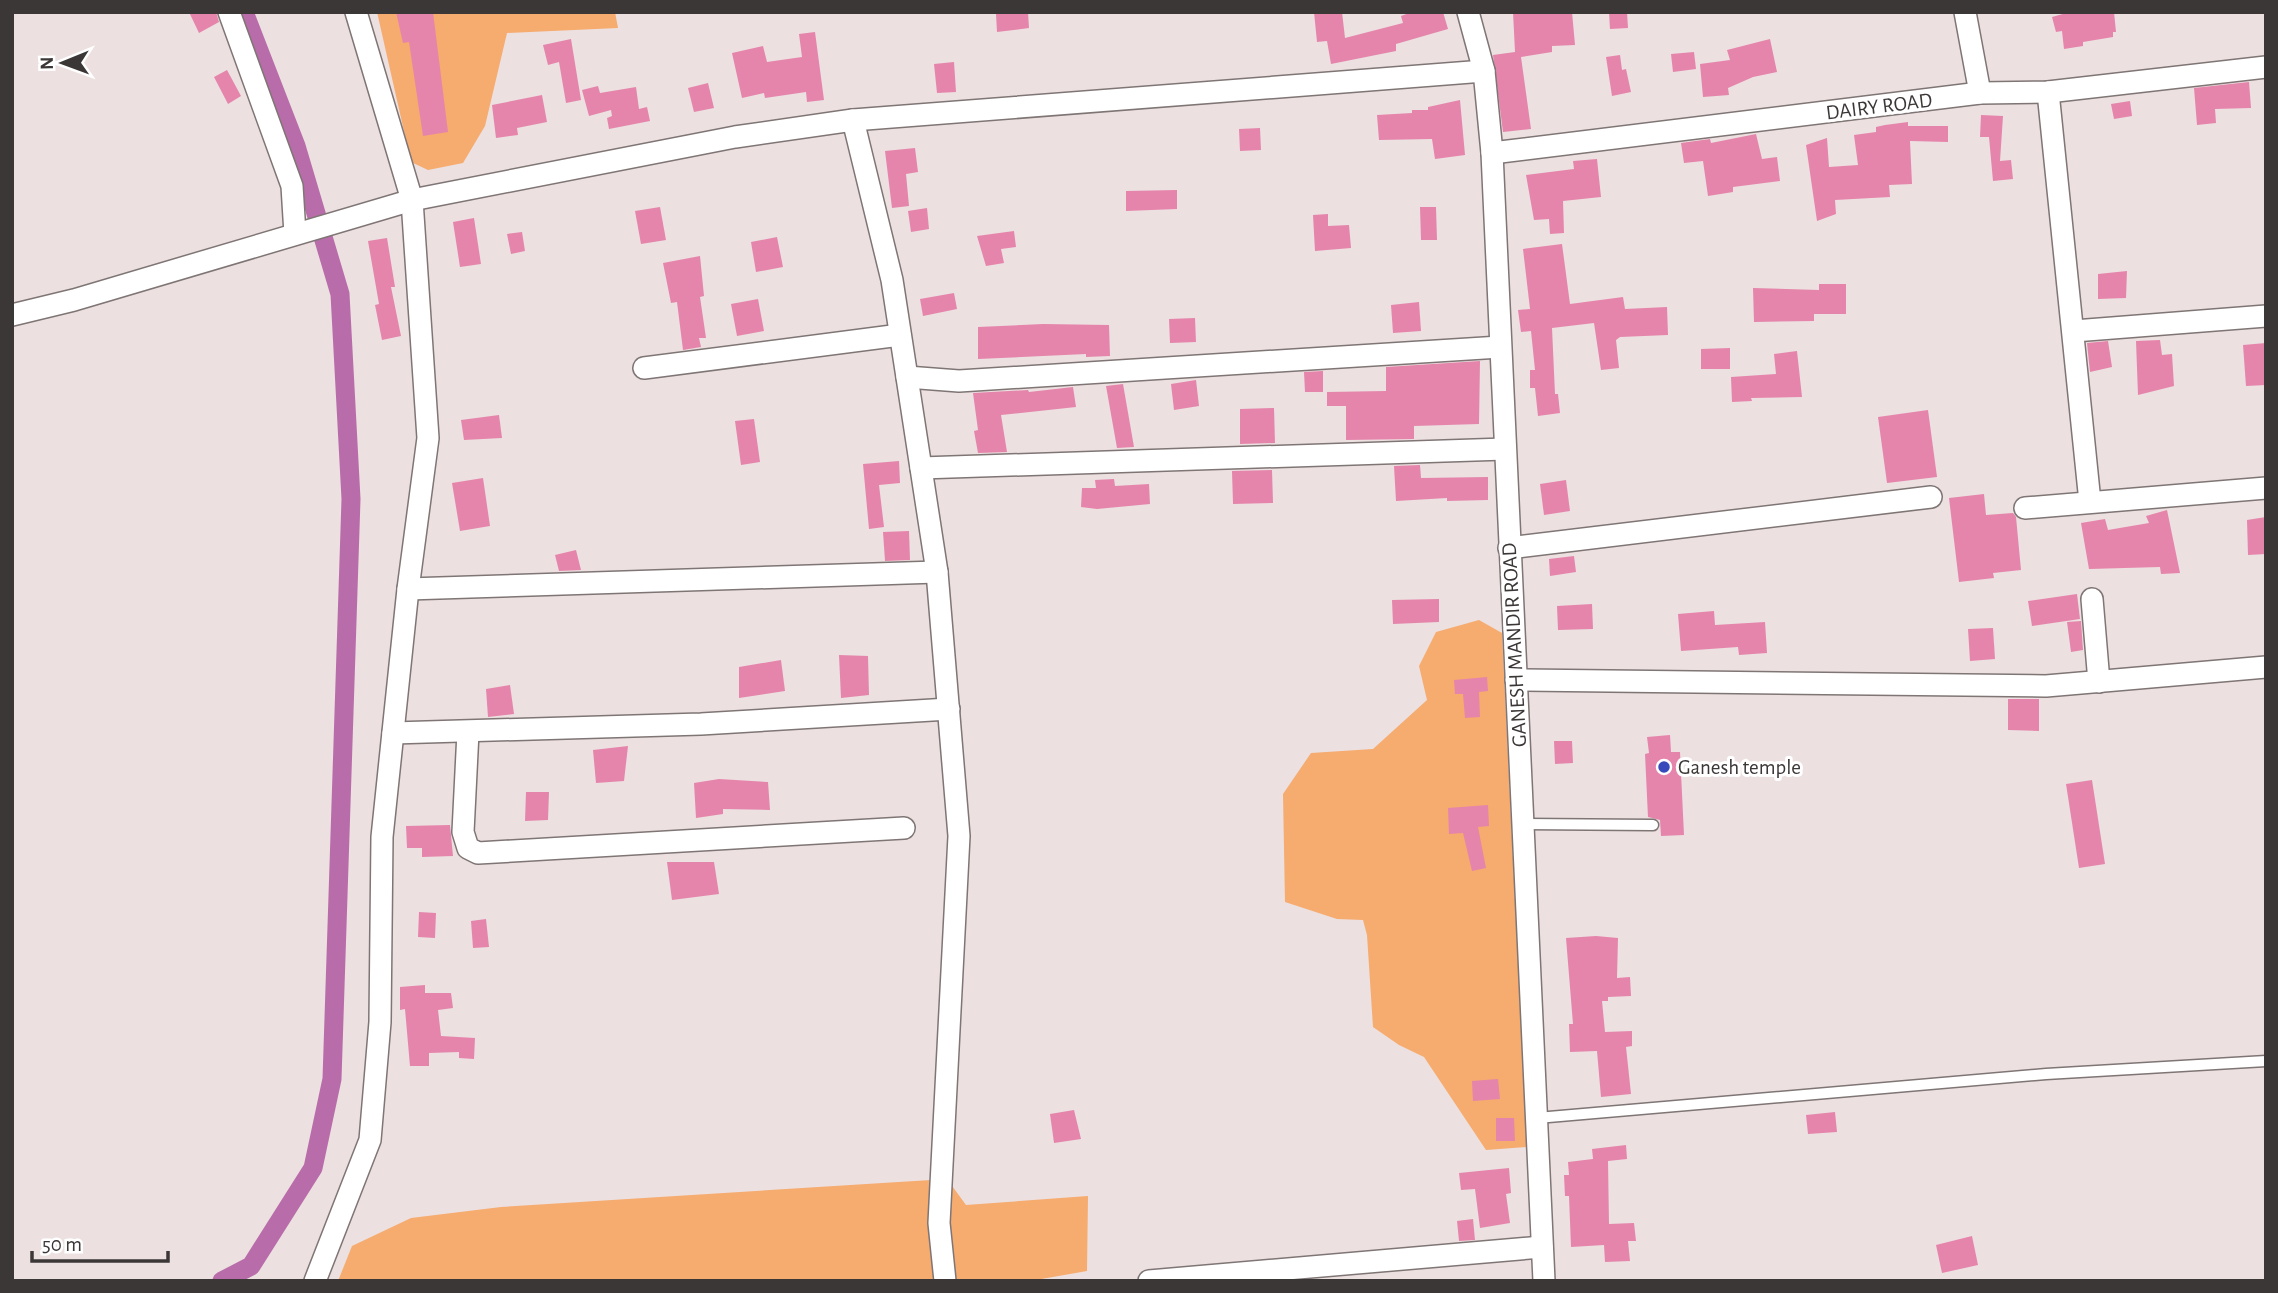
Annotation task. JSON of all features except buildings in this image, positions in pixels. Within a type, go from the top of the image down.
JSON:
[{"type":"street","points":[[229,12],[292,186],[301,232]]},
{"type":"street","points":[[315,1281],[370,1140],[380,1022],[382,836],[408,589],[428,438],[412,200],[356,12]]},
{"type":"street","name":"GANESH MANDIR ROAD","points":[[1468,12],[1484,71],[1492,153],[1544,1281]]},
{"type":"street","points":[[1965,12],[1980,93]]},
{"type":"street","name":"DAIRY ROAD","points":[[1492,153],[1980,93],[2048,92],[2266,67]]},
{"type":"street","points":[[12,315],[74,300],[412,200],[735,137],[853,120],[1484,71]]},
{"type":"street","points":[[2048,92],[2090,502]]},
{"type":"street","points":[[853,120],[892,280],[901,335],[937,572],[949,709],[959,836],[939,1223],[945,1281]]},
{"type":"street","points":[[2074,331],[2266,316]]},
{"type":"street","points":[[644,368],[901,335]]},
{"type":"street","points":[[907,377],[959,380],[1500,346]]},
{"type":"street","points":[[921,468],[1505,449]]},
{"type":"street","points":[[2025,508],[2266,488]]},
{"type":"street","points":[[1509,548],[1931,497]]},
{"type":"street","points":[[408,589],[937,572]]},
{"type":"street","points":[[2092,599],[2099,681]]},
{"type":"street","points":[[1516,680],[2046,686],[2266,667]]},
{"type":"street","points":[[393,733],[701,724],[949,709]]},
{"type":"street","points":[[468,732],[463,832],[468,848],[478,853],[904,828]]},
{"type":"street","points":[[1149,1281],[1542,1247]]},
{"type":"lane","points":[[1522,824],[1653,825]]},
{"type":"lane","points":[[1537,1118],[2056,1073],[2266,1061]]},
{"type":"shaded area","points":[[377,12],[615,12],[618,28],[507,33],[485,126],[463,163],[428,170],[411,162]]},
{"type":"shaded area","points":[[1479,620],[1502,633],[1527,1147],[1486,1150],[1424,1057],[1399,1045],[1373,1027],[1367,935],[1363,920],[1337,919],[1285,902],[1283,794],[1311,753],[1373,749],[1427,700],[1419,666],[1436,632]]},
{"type":"shaded area","points":[[947,1179],[966,1205],[1088,1196],[1087,1271],[1030,1281],[338,1281],[352,1246],[411,1218],[501,1207]]},
{"type":"waterway","points":[[222,1281],[251,1266],[313,1168],[332,1079],[351,499],[340,294],[296,146],[244,12]]},
{"type":"place","name":"Ganesh temple","points":[[1664,767]]}]
